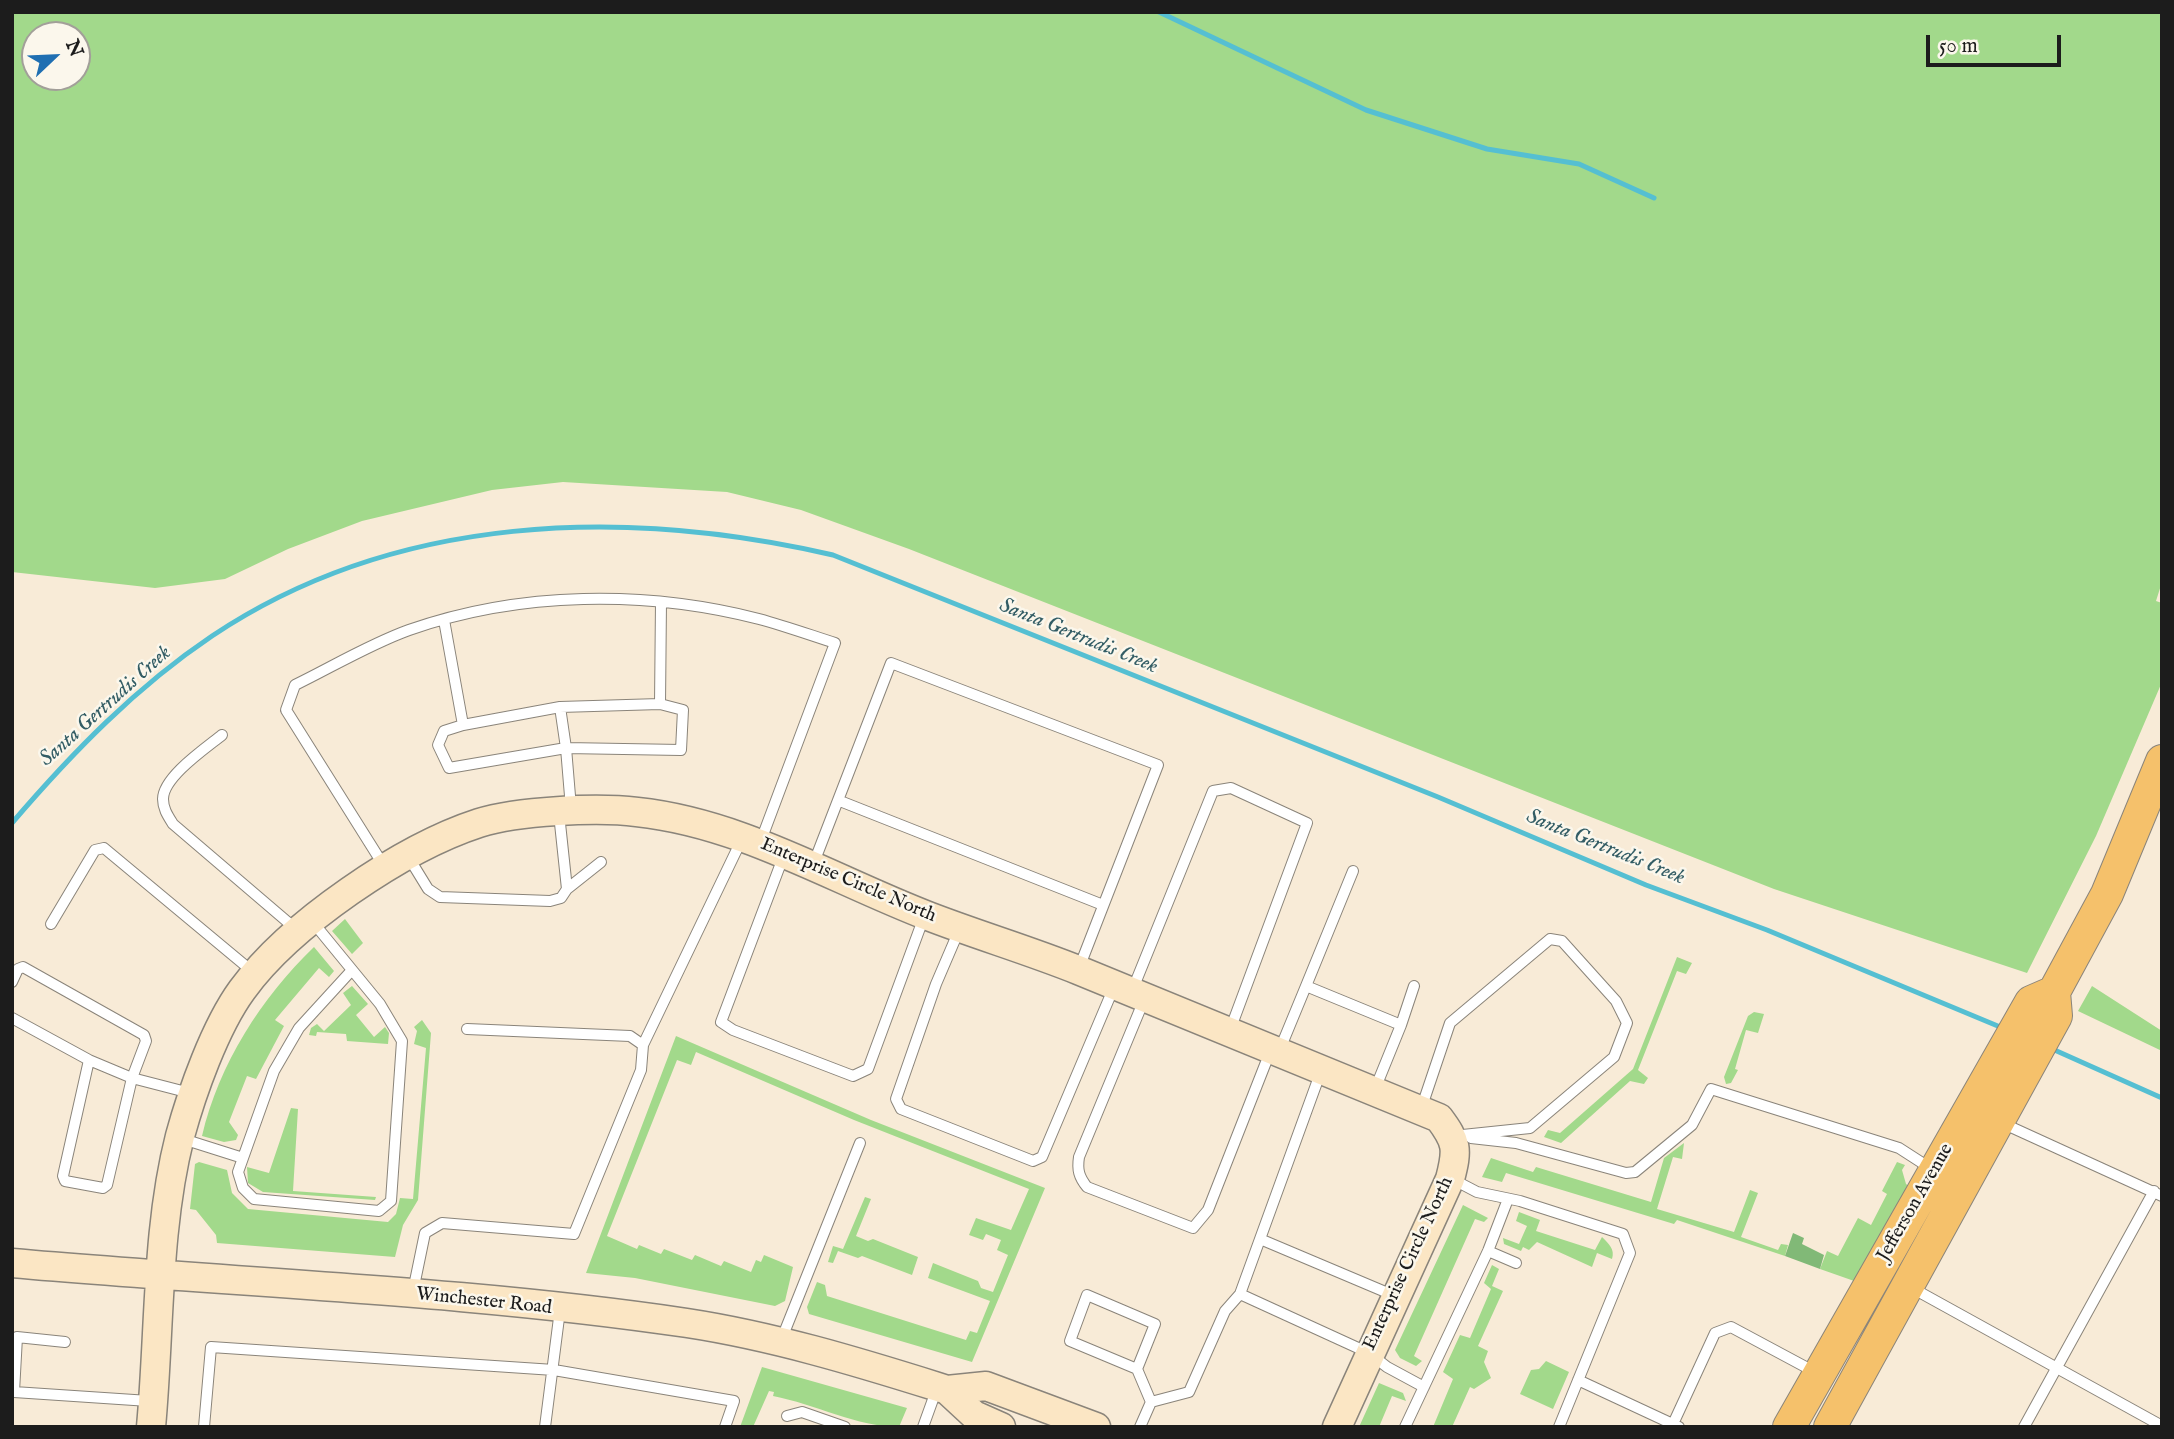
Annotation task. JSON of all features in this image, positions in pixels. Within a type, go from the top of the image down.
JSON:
[{"type":"main road","name":"Jefferson Avenue","points":[[1789,1427],[1935,1172],[2005,1078],[2056,1016],[2054,992],[2107,894],[2149,806],[2162,761]]},
{"type":"main road","name":"Jefferson Avenue","points":[[1830,1427],[1999,1122],[2005,1078],[2024,1014],[2031,1002],[2054,992]]},
{"type":"main road","points":[[1860,1373],[1866,1344],[1883,1300],[1942,1192],[1942,1181],[1935,1172]]},
{"type":"street","name":"Enterprise Circle North","points":[[152,1414],[161,1277],[180,1138],[194,1094],[241,991],[305,926],[396,861],[480,822],[565,812],[634,811],[693,821],[762,845],[925,915],[1078,971],[1439,1118],[1453,1136],[1456,1155],[1450,1178],[1337,1427]]},
{"type":"street","name":"Winchester Road","points":[[12,1263],[412,1295],[687,1323],[825,1352],[943,1389],[986,1386],[1096,1427]]},
{"type":"street","name":"Winchester Road","points":[[943,1389],[974,1415],[1001,1427]]},
{"type":"lane","points":[[601,862],[567,889],[561,898],[550,901],[440,897],[396,861],[286,710],[295,685],[408,630],[466,613],[557,600],[627,599],[661,602],[759,619],[835,643],[762,845],[722,1022],[733,1030],[853,1076],[868,1069],[925,915]]},
{"type":"lane","points":[[660,704],[661,602]]},
{"type":"lane","points":[[444,620],[463,725]]},
{"type":"lane","points":[[813,865],[840,801],[891,663],[1158,765],[1078,971]]},
{"type":"lane","points":[[660,704],[682,710],[681,750],[566,748],[449,768],[438,745],[444,731],[463,725],[560,707],[660,704]]},
{"type":"lane","points":[[560,707],[566,748],[567,889]]},
{"type":"lane","points":[[222,735],[175,774],[162,797],[165,811],[173,824],[305,926],[352,970],[386,1012],[402,1041],[388,1206],[379,1211],[254,1199],[239,1180],[238,1172],[274,1071],[299,1028],[352,970]]},
{"type":"lane","points":[[1230,1032],[1307,822],[1231,788],[1213,791],[1130,994],[1079,1157],[1077,1168],[1087,1187],[1194,1228],[1208,1210],[1353,871]]},
{"type":"lane","points":[[840,801],[1102,905]]},
{"type":"lane","points":[[412,1295],[425,1233],[442,1223],[575,1234],[641,1070],[643,1045],[762,845]]},
{"type":"lane","points":[[51,924],[95,850],[104,848],[256,974]]},
{"type":"lane","points":[[960,928],[936,984],[896,1099],[901,1110],[1033,1161],[1042,1157],[1130,994]]},
{"type":"lane","points":[[1421,1111],[1450,1023],[1550,939],[1562,941],[1616,1001],[1627,1023],[1614,1057],[1530,1128],[1453,1136]]},
{"type":"lane","points":[[12,982],[18,969],[23,967],[144,1035],[146,1041],[132,1078],[107,1185],[103,1188],[65,1181],[63,1176],[89,1059]]},
{"type":"lane","points":[[1306,986],[1401,1025]]},
{"type":"lane","points":[[1374,1092],[1414,986]]},
{"type":"lane","points":[[12,1018],[89,1059],[132,1078],[194,1094]]},
{"type":"lane","points":[[467,1029],[630,1036],[643,1045]]},
{"type":"lane","points":[[1151,1402],[1189,1392],[1225,1311],[1240,1294],[1321,1070]]},
{"type":"lane","points":[[1453,1136],[1516,1143],[1626,1173],[1643,1166],[1692,1125],[1711,1089],[1899,1148],[1935,1172]]},
{"type":"lane","points":[[1999,1122],[2158,1194],[2024,1427]]},
{"type":"lane","points":[[180,1138],[243,1158]]},
{"type":"lane","points":[[780,1342],[860,1143]]},
{"type":"lane","points":[[1450,1178],[1477,1192],[1623,1234],[1628,1242],[1630,1253],[1559,1427]]},
{"type":"lane","points":[[1405,1427],[1488,1251],[1508,1199]]},
{"type":"lane","points":[[1260,1239],[1396,1296]]},
{"type":"lane","points":[[1488,1251],[1516,1263]]},
{"type":"lane","points":[[1908,1286],[2157,1425]]},
{"type":"lane","points":[[1240,1294],[1369,1353],[1387,1367],[1424,1387]]},
{"type":"lane","points":[[1137,1369],[1155,1324],[1087,1295],[1070,1341],[1137,1369],[1151,1402],[1140,1427]]},
{"type":"lane","points":[[545,1427],[560,1309]]},
{"type":"lane","points":[[1578,1380],[1676,1425],[1716,1333],[1722,1328],[1731,1327],[1819,1374]]},
{"type":"lane","points":[[65,1342],[17,1337],[14,1392],[152,1414]]},
{"type":"lane","points":[[204,1427],[211,1347],[554,1370],[734,1401],[725,1427]]},
{"type":"lane","points":[[923,1427],[943,1389]]},
{"type":"lane","points":[[787,1416],[802,1412],[845,1427]]},
{"type":"green space","points":[[12,12],[2162,12],[2162,582],[2156,601],[2162,603],[2162,682],[2096,836],[2027,973],[1774,889],[909,549],[801,510],[727,492],[563,482],[492,490],[362,521],[288,549],[225,579],[155,588],[12,572]]},
{"type":"green space","points":[[345,919],[363,943],[352,954],[332,931]]},
{"type":"green space","points":[[314,947],[334,971],[329,977],[319,968],[275,1020],[284,1026],[256,1079],[247,1076],[229,1122],[238,1135],[236,1140],[224,1142],[202,1136],[219,1083],[244,1034],[277,988]]},
{"type":"green space","points":[[1677,957],[1692,963],[1686,974],[1677,971],[1638,1070],[1648,1078],[1644,1084],[1630,1081],[1561,1143],[1544,1137],[1548,1130],[1560,1133],[1633,1069]]},
{"type":"green space","points":[[352,986],[368,1004],[356,1015],[374,1037],[385,1027],[389,1033],[388,1044],[347,1041],[346,1034],[317,1032],[316,1036],[309,1035],[311,1028],[317,1024],[324,1031],[351,1005],[343,993]]},
{"type":"green space","points":[[2092,986],[2162,1031],[2162,1051],[2078,1011]]},
{"type":"green space","points":[[1754,1012],[1764,1014],[1758,1033],[1746,1030],[1735,1069],[1738,1070],[1731,1083],[1726,1084],[1724,1077],[1748,1016]]},
{"type":"green space","points":[[422,1020],[431,1033],[418,1200],[403,1225],[395,1257],[217,1243],[216,1235],[196,1210],[190,1209],[195,1164],[199,1162],[227,1170],[232,1193],[248,1209],[388,1222],[396,1214],[400,1198],[413,1199],[426,1048],[414,1044],[417,1031],[414,1027]]},
{"type":"green space","points":[[676,1036],[871,1120],[1045,1188],[972,1362],[809,1314],[807,1307],[817,1282],[825,1285],[827,1296],[966,1340],[970,1331],[977,1333],[990,1301],[928,1278],[933,1263],[978,1281],[981,1288],[993,1292],[1008,1255],[997,1250],[1001,1240],[986,1234],[983,1240],[969,1235],[976,1218],[1011,1230],[1029,1189],[854,1120],[696,1052],[691,1065],[677,1060],[607,1236],[637,1249],[639,1245],[661,1254],[664,1249],[692,1260],[695,1255],[721,1266],[724,1261],[751,1272],[756,1260],[761,1262],[764,1255],[793,1267],[785,1301],[775,1306],[635,1278],[586,1273]]},
{"type":"green space","points":[[291,1108],[298,1109],[293,1191],[376,1197],[375,1200],[263,1192],[248,1183],[247,1167],[269,1173]]},
{"type":"green space","points":[[1684,1143],[1682,1159],[1673,1157],[1657,1209],[1734,1232],[1750,1190],[1758,1193],[1741,1237],[1778,1250],[1781,1244],[1788,1245],[1785,1256],[1677,1220],[1674,1224],[1506,1173],[1502,1182],[1482,1177],[1491,1158],[1533,1172],[1536,1167],[1651,1202],[1664,1158]]},
{"type":"green space","points":[[1897,1162],[1905,1165],[1902,1170],[1906,1184],[1910,1187],[1857,1282],[1820,1269],[1827,1251],[1838,1256],[1858,1218],[1871,1225],[1887,1194],[1882,1191]]},
{"type":"green space","points":[[865,1197],[871,1199],[856,1236],[868,1241],[873,1239],[918,1257],[912,1275],[862,1256],[858,1258],[838,1251],[833,1263],[828,1262],[833,1246],[843,1249]]},
{"type":"green space","points":[[1463,1205],[1488,1218],[1484,1222],[1475,1219],[1414,1356],[1422,1361],[1416,1366],[1400,1358],[1395,1350]]},
{"type":"green space","points":[[1519,1212],[1540,1220],[1536,1231],[1595,1250],[1602,1237],[1612,1249],[1612,1259],[1597,1253],[1592,1267],[1537,1242],[1529,1250],[1523,1247],[1521,1251],[1504,1244],[1503,1238],[1519,1244],[1527,1226],[1516,1221]]},
{"type":"green space","points":[[1793,1233],[1804,1238],[1802,1244],[1824,1255],[1820,1269],[1785,1256]]},
{"type":"green space","points":[[1492,1265],[1499,1269],[1492,1286],[1503,1291],[1478,1346],[1488,1351],[1484,1362],[1491,1378],[1474,1389],[1470,1387],[1452,1427],[1433,1427],[1453,1379],[1443,1372],[1460,1335],[1470,1338],[1491,1289],[1484,1283]]},
{"type":"green space","points":[[1546,1361],[1569,1372],[1553,1409],[1520,1394],[1531,1370],[1539,1369]]},
{"type":"green space","points":[[762,1367],[907,1408],[899,1427],[883,1426],[773,1396],[774,1392],[769,1391],[753,1427],[740,1427]]},
{"type":"green space","points":[[1379,1383],[1403,1393],[1406,1401],[1392,1396],[1379,1427],[1359,1427]]},
{"type":"waterway","points":[[1159,12],[1366,110],[1487,149],[1579,164],[1654,198]]},
{"type":"waterway","name":"Santa Gertrudis Creek","points":[[12,823],[106,722],[157,677],[212,636],[283,595],[357,565],[434,544],[513,531],[593,527],[674,530],[754,540],[833,555],[1438,797],[1646,885],[1767,930],[2005,1029]]},
{"type":"waterway","name":"Santa Gertrudis Creek","points":[[2050,1048],[2162,1098]]}]
